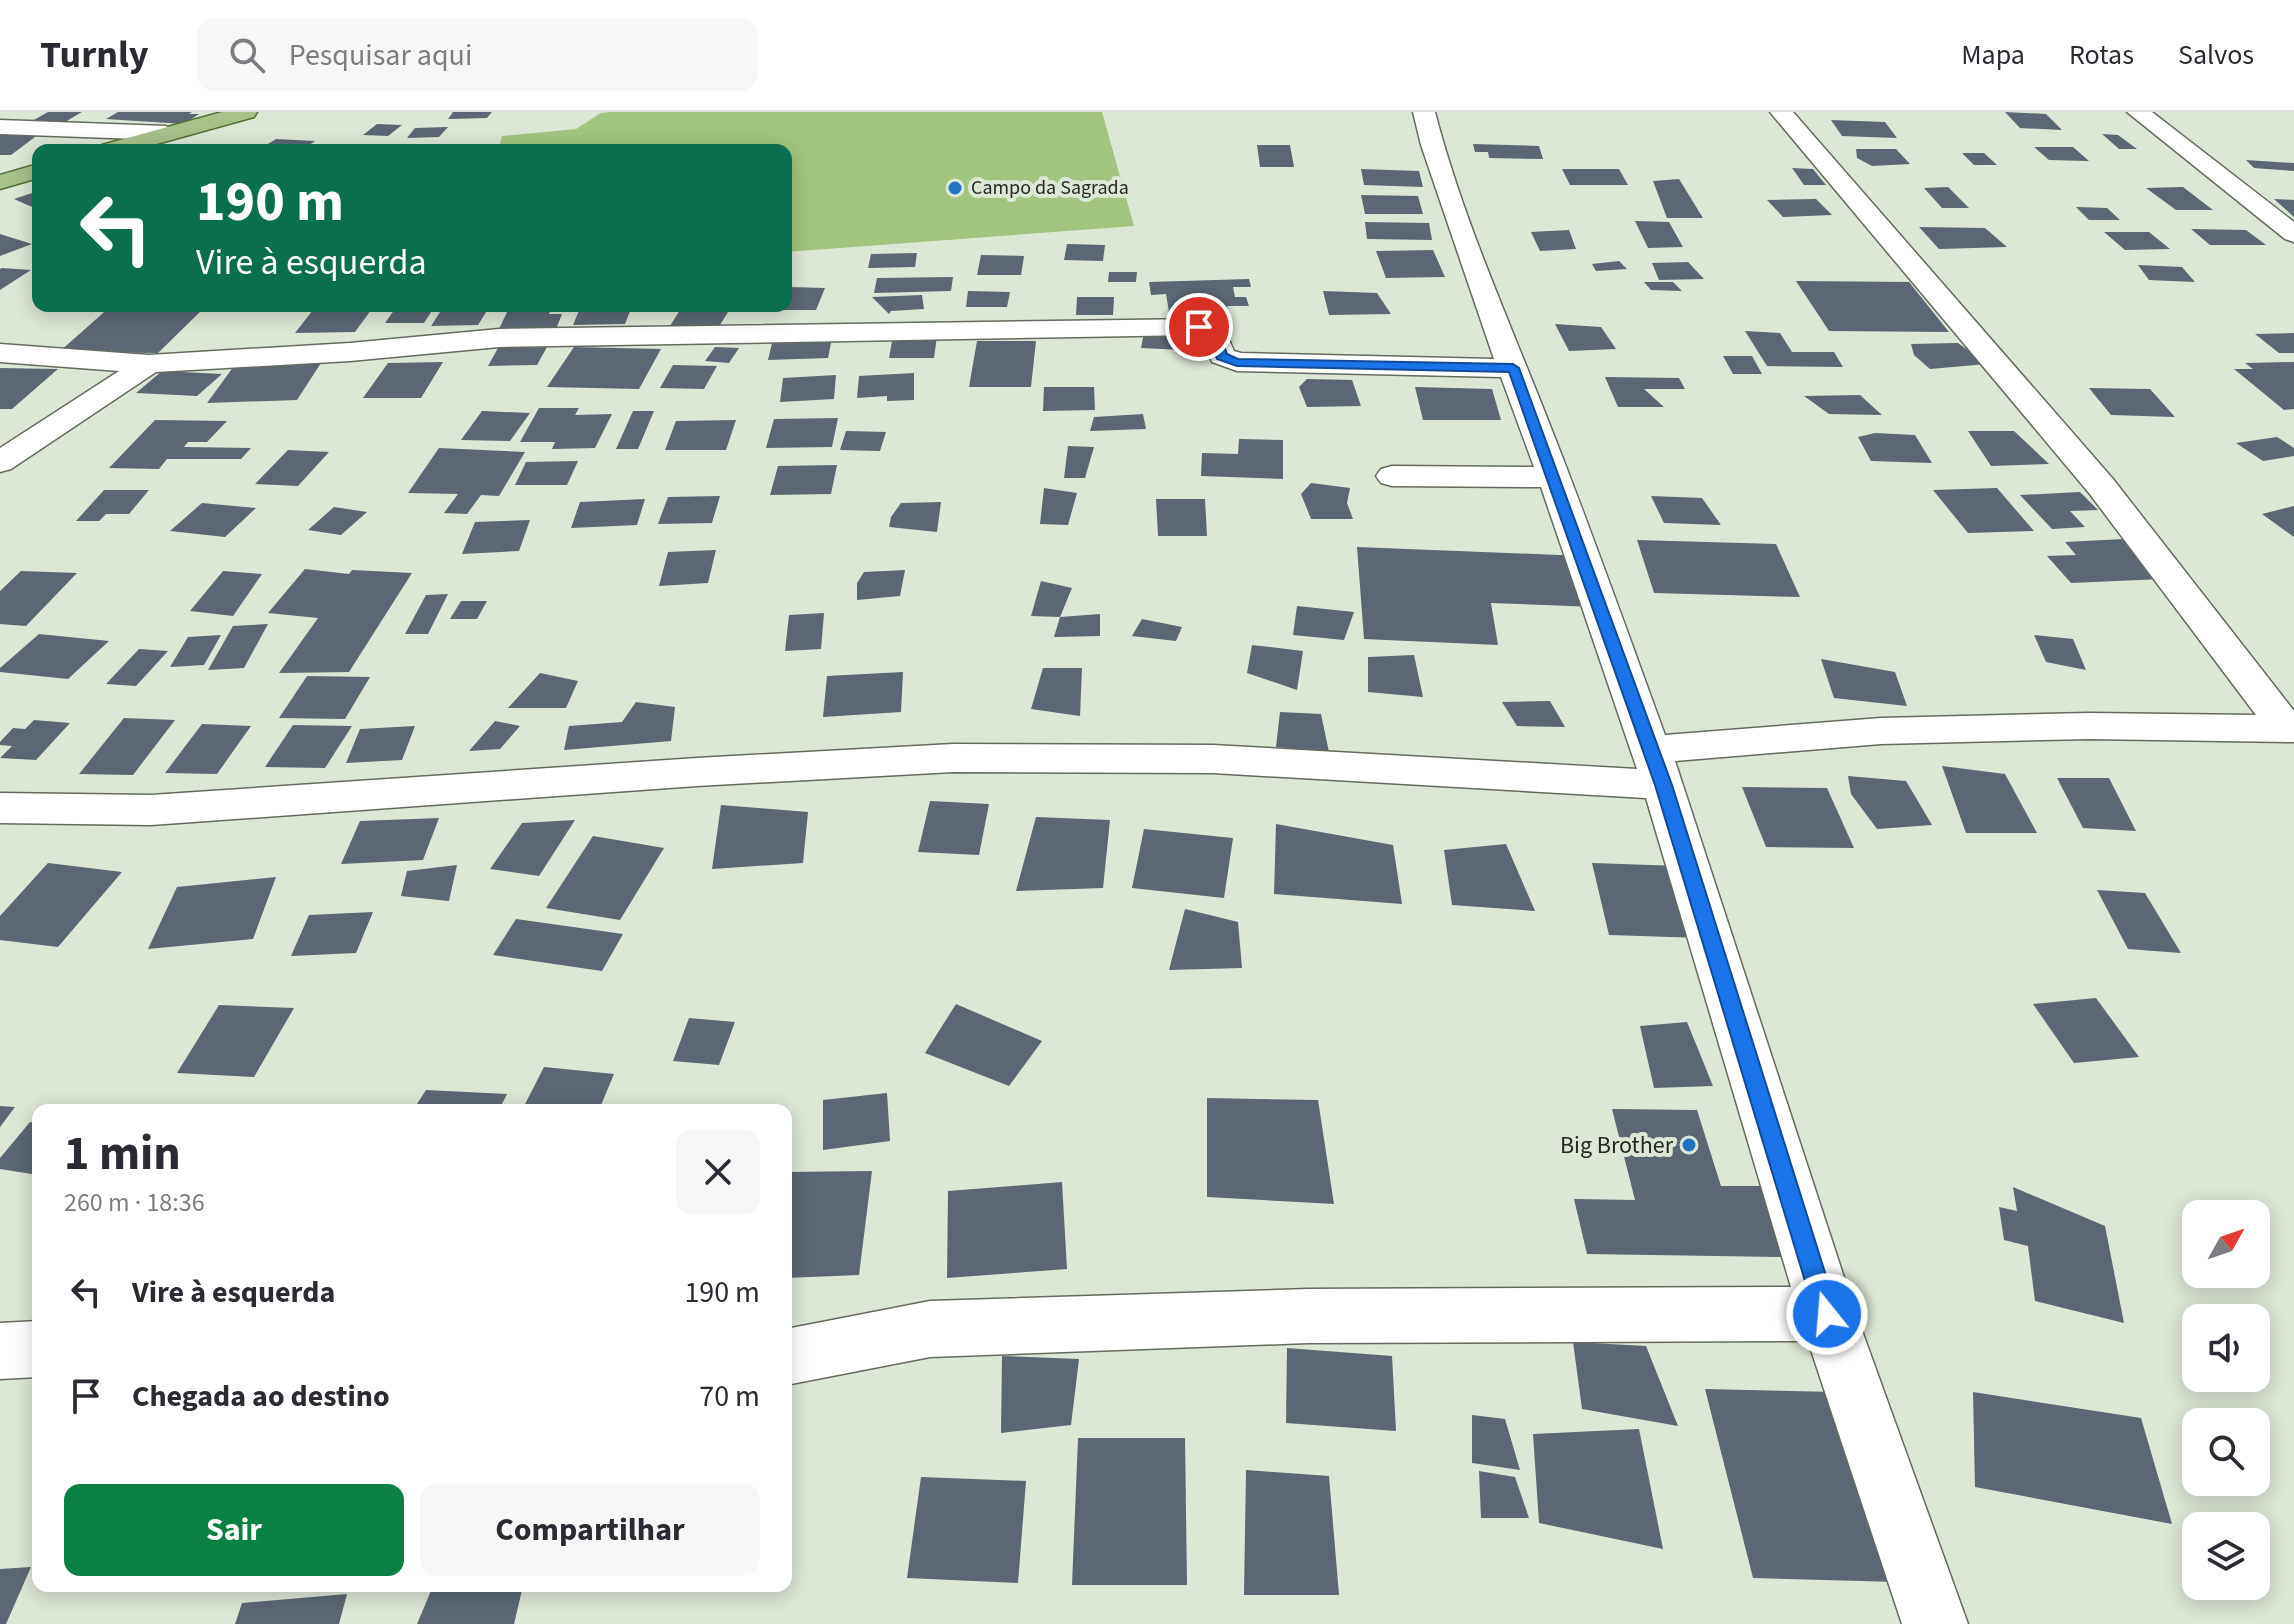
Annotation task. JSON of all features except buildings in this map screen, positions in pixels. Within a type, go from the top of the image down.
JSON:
[{"type":"main road","points":[[130,144],[246,112]]},
{"type":"main road","points":[[0,182],[32,173]]},
{"type":"street","points":[[1424,112],[1432,145],[1473,262],[1554,477],[1656,767],[1827,1314],[1935,1624]]},
{"type":"street","points":[[1781,112],[2101,486],[2291,729]]},
{"type":"street","points":[[2138,112],[2294,234]]},
{"type":"street","points":[[0,127],[166,133]]},
{"type":"street","points":[[0,353],[149,364],[350,352],[499,338],[1186,327],[1207,328],[1213,332],[1222,356],[1237,362],[1513,368]]},
{"type":"street","points":[[0,462],[149,364]]},
{"type":"street","points":[[1392,476],[1554,477]]},
{"type":"street","points":[[0,808],[151,810],[712,771],[953,758],[1656,767],[1881,731],[2089,726],[2291,729]]},
{"type":"street","points":[[792,1356],[930,1329],[1308,1316],[1827,1314]]},
{"type":"street","points":[[0,1351],[32,1349]]},
{"type":"green space","name":"Campo da Sagrada","points":[[1102,112],[1134,226],[792,252],[792,144],[500,144],[502,136],[576,129],[601,113]]},
{"type":"place","name":"Campo da Sagrada","points":[[955,188]]},
{"type":"place","name":"Big Brother","points":[[1689,1145]]},
{"type":"route","points":[[1199,327],[1213,332],[1222,356],[1237,362],[1513,368],[1663,785],[1827,1314]]}]
